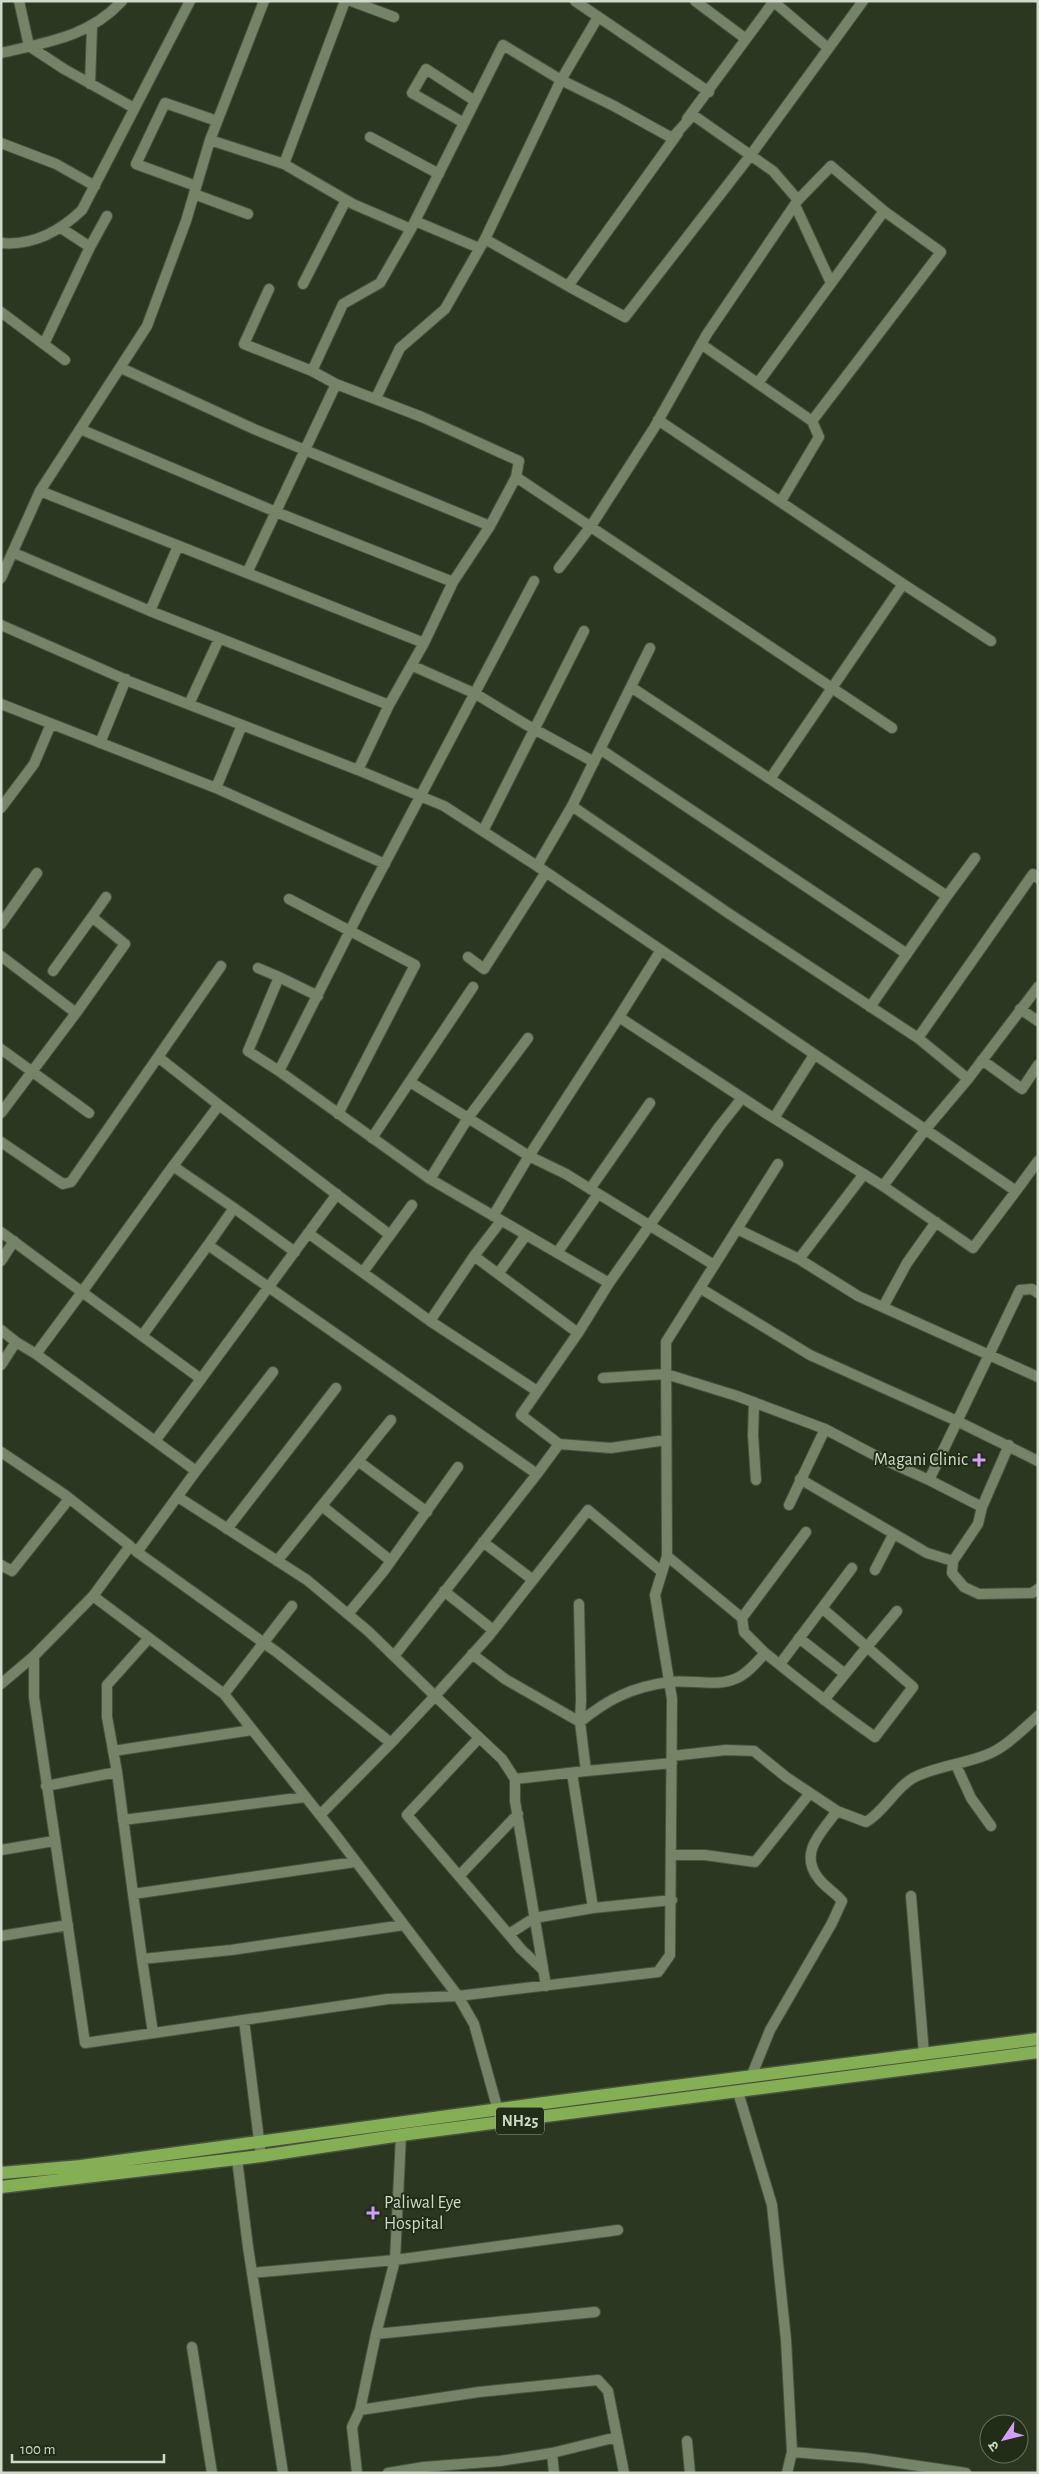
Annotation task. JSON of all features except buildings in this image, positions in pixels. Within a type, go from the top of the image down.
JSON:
[{"type":"main road","name":"NH25","points":[[1,2173],[81,2166],[1038,2039]]},
{"type":"main road","name":"NH25","points":[[1,2187],[261,2156],[401,2135],[501,2124],[1038,2052]]},
{"type":"street","points":[[19,1],[29,46],[90,84],[134,108]]},
{"type":"street","points":[[1,53],[92,27],[108,16],[122,1]]},
{"type":"street","points":[[1,243],[20,245],[61,228],[82,210],[190,1]]},
{"type":"street","points":[[1,578],[14,553],[40,491],[147,326],[181,234],[210,140],[264,1]]},
{"type":"street","points":[[284,164],[345,1]]},
{"type":"street","points":[[575,1],[709,92]]},
{"type":"street","points":[[696,1],[746,39]]},
{"type":"street","points":[[485,239],[625,317],[750,156],[863,1]]},
{"type":"street","points":[[356,2],[394,17]]},
{"type":"street","points":[[312,371],[343,304],[380,283],[413,225],[503,45],[561,80],[614,106],[672,138],[709,92],[774,2],[828,48]]},
{"type":"street","points":[[376,398],[400,348],[445,309],[485,239],[561,80],[598,17]]},
{"type":"street","points":[[90,84],[92,27]]},
{"type":"street","points":[[464,123],[412,93],[426,69],[475,101]]},
{"type":"street","points":[[217,121],[165,103],[136,164],[248,214]]},
{"type":"street","points":[[568,286],[687,120],[693,115],[781,177],[797,202],[831,283]]},
{"type":"street","points":[[370,137],[439,174]]},
{"type":"street","points":[[210,140],[284,164],[346,200],[479,248]]},
{"type":"street","points":[[1,143],[56,164],[95,186]]},
{"type":"street","points":[[559,568],[590,526],[658,420],[701,344],[797,202],[831,166],[884,211],[941,252],[812,421]]},
{"type":"street","points":[[303,284],[346,200]]},
{"type":"street","points":[[758,383],[884,211]]},
{"type":"street","points":[[44,344],[90,247],[107,216]]},
{"type":"street","points":[[61,228],[90,247]]},
{"type":"street","points":[[269,289],[244,344],[312,371],[336,384],[376,398],[519,461],[516,477],[490,526],[453,582],[413,666],[389,705],[358,770]]},
{"type":"street","points":[[1,312],[65,360]]},
{"type":"street","points":[[701,344],[812,421],[819,437],[780,501]]},
{"type":"street","points":[[121,368],[306,450],[490,526]]},
{"type":"street","points":[[247,573],[336,384]]},
{"type":"street","points":[[658,420],[991,641]]},
{"type":"street","points":[[80,429],[276,512],[453,582]]},
{"type":"street","points":[[516,477],[892,728]]},
{"type":"street","points":[[40,491],[424,643]]},
{"type":"street","points":[[150,611],[178,546]]},
{"type":"street","points":[[14,553],[219,639],[389,705]]},
{"type":"street","points":[[279,1071],[385,864],[534,581]]},
{"type":"street","points":[[770,779],[903,584]]},
{"type":"street","points":[[1,625],[126,679],[358,770],[444,806],[542,869],[1016,1191]]},
{"type":"street","points":[[483,831],[584,630]]},
{"type":"street","points":[[189,704],[219,639]]},
{"type":"street","points":[[468,957],[484,969],[542,869],[650,648]]},
{"type":"street","points":[[413,666],[476,694],[594,762]]},
{"type":"street","points":[[100,743],[126,679]]},
{"type":"street","points":[[631,687],[947,896]]},
{"type":"street","points":[[1,704],[216,788],[385,864]]},
{"type":"street","points":[[1,808],[34,764],[51,724]]},
{"type":"street","points":[[216,788],[242,725]]},
{"type":"street","points":[[600,749],[906,954]]},
{"type":"street","points":[[572,806],[918,1038],[968,1079]]},
{"type":"street","points":[[870,1007],[975,858]]},
{"type":"street","points":[[1,924],[37,873]]},
{"type":"street","points":[[918,1038],[1036,873]]},
{"type":"street","points":[[53,971],[106,897]]},
{"type":"street","points":[[289,899],[415,965],[338,1114]]},
{"type":"street","points":[[1,1113],[125,944],[92,917]]},
{"type":"street","points":[[430,1320],[474,1256],[497,1218],[530,1156],[661,950]]},
{"type":"street","points":[[1,956],[76,1013]]},
{"type":"street","points":[[1,1142],[60,1182],[71,1182],[221,966]]},
{"type":"street","points":[[258,968],[318,996]]},
{"type":"street","points":[[280,978],[248,1051],[430,1179],[609,1283]]},
{"type":"street","points":[[372,1138],[473,987]]},
{"type":"street","points":[[883,1186],[1038,987]]},
{"type":"street","points":[[1020,1009],[1038,1021]]},
{"type":"street","points":[[619,1017],[742,1098],[883,1186],[972,1248],[1038,1161]]},
{"type":"street","points":[[430,1179],[468,1118],[528,1038]]},
{"type":"street","points":[[1,1049],[89,1113]]},
{"type":"street","points":[[774,1118],[814,1055]]},
{"type":"street","points":[[158,1058],[390,1235]]},
{"type":"street","points":[[982,1060],[1022,1088],[1038,1065]]},
{"type":"street","points":[[410,1082],[530,1156],[594,1191],[714,1265]]},
{"type":"street","points":[[666,1440],[611,1448],[559,1444],[521,1415],[649,1225],[742,1098]]},
{"type":"street","points":[[557,1253],[650,1103]]},
{"type":"street","points":[[36,1354],[219,1105]]},
{"type":"street","points":[[34,1656],[34,1697],[85,2043],[388,1999],[458,1996],[658,1972],[670,1955],[672,1900],[672,1699],[655,1594],[666,1556],[666,1342],[778,1164]]},
{"type":"street","points":[[173,1166],[295,1252]]},
{"type":"street","points":[[799,1259],[864,1174]]},
{"type":"street","points":[[155,1441],[270,1288],[337,1194]]},
{"type":"street","points":[[363,1272],[412,1205]]},
{"type":"street","points":[[142,1336],[234,1208]]},
{"type":"street","points":[[883,1306],[907,1263],[936,1222]]},
{"type":"street","points":[[737,1229],[799,1259],[858,1296],[1038,1377]]},
{"type":"street","points":[[1,1232],[201,1379]]},
{"type":"street","points":[[308,1233],[430,1320],[537,1391]]},
{"type":"street","points":[[498,1274],[526,1235]]},
{"type":"street","points":[[1,1261],[14,1241]]},
{"type":"street","points":[[208,1245],[537,1474]]},
{"type":"street","points":[[474,1256],[578,1333]]},
{"type":"street","points":[[700,1288],[810,1355],[1009,1445],[1038,1461]]},
{"type":"street","points":[[929,1480],[1020,1290],[1032,1289],[1038,1293]]},
{"type":"street","points":[[1,1330],[196,1471]]},
{"type":"street","points":[[1,1365],[16,1342]]},
{"type":"street","points":[[1,1684],[34,1656],[134,1549],[178,1497],[273,1372]]},
{"type":"street","points":[[603,1378],[666,1374],[754,1402],[826,1429],[880,1458],[982,1507]]},
{"type":"street","points":[[227,1528],[336,1388]]},
{"type":"street","points":[[754,1402],[753,1436],[756,1480]]},
{"type":"street","points":[[277,1561],[391,1420]]},
{"type":"street","points":[[789,1505],[826,1429]]},
{"type":"street","points":[[394,1656],[559,1444]]},
{"type":"street","points":[[1009,1445],[982,1507],[978,1524],[953,1561],[952,1573],[964,1587],[979,1594],[1032,1592],[1038,1589]]},
{"type":"street","points":[[1,1452],[70,1498],[134,1549],[263,1643],[392,1743]]},
{"type":"street","points":[[358,1462],[427,1512]]},
{"type":"street","points":[[348,1614],[392,1561],[458,1467]]},
{"type":"street","points":[[800,1479],[893,1535],[927,1553],[953,1561]]},
{"type":"street","points":[[178,1497],[307,1580],[394,1656],[502,1759],[515,1779],[518,1814],[546,1986]]},
{"type":"street","points":[[1,1565],[12,1571],[70,1498]]},
{"type":"street","points":[[322,1506],[392,1561]]},
{"type":"street","points":[[320,1815],[392,1743],[472,1654],[588,1510],[662,1572]]},
{"type":"street","points":[[742,1618],[788,1553],[806,1532]]},
{"type":"street","points":[[875,1570],[893,1535]]},
{"type":"street","points":[[483,1542],[533,1580]]},
{"type":"street","points":[[666,1556],[742,1618],[744,1632],[765,1653],[875,1738],[913,1687],[822,1608]]},
{"type":"street","points":[[780,1664],[852,1568]]},
{"type":"street","points":[[444,1591],[493,1630]]},
{"type":"street","points":[[92,1596],[224,1694],[320,1815],[458,1996],[474,2024],[501,2124]]},
{"type":"street","points":[[580,1604],[580,1722],[586,1771]]},
{"type":"street","points":[[224,1694],[292,1606]]},
{"type":"street","points":[[824,1700],[897,1611]]},
{"type":"street","points":[[149,1638],[107,1685],[107,1717],[117,1772],[153,2033]]},
{"type":"street","points":[[799,1638],[845,1674]]},
{"type":"street","points":[[580,1722],[620,1694],[669,1682],[726,1681],[736,1679],[748,1671],[765,1653]]},
{"type":"street","points":[[472,1654],[505,1679],[580,1722]]},
{"type":"street","points":[[515,1779],[672,1760],[726,1750],[754,1751],[837,1811],[866,1822],[873,1818],[898,1788],[915,1777],[988,1754],[1010,1740],[1038,1716]]},
{"type":"street","points":[[113,1751],[252,1730]]},
{"type":"street","points":[[479,1738],[407,1815],[508,1934],[543,1970]]},
{"type":"street","points":[[956,1765],[971,1798],[992,1826]]},
{"type":"street","points":[[46,1786],[117,1772]]},
{"type":"street","points":[[572,1773],[593,1908]]},
{"type":"street","points":[[672,1855],[705,1855],[755,1862],[810,1793]]},
{"type":"street","points":[[123,1820],[305,1797]]},
{"type":"street","points":[[751,2077],[770,2030],[832,1924],[842,1901],[812,1870],[810,1858],[814,1843],[837,1811]]},
{"type":"street","points":[[459,1876],[518,1814]]},
{"type":"street","points":[[1,1850],[54,1841]]},
{"type":"street","points":[[133,1894],[356,1862]]},
{"type":"street","points":[[911,1896],[924,2054]]},
{"type":"street","points":[[508,1934],[534,1918],[593,1908],[672,1900]]},
{"type":"street","points":[[1,1936],[68,1925]]},
{"type":"street","points":[[142,1959],[231,1950],[404,1925]]},
{"type":"street","points":[[244,2020],[261,2156]]},
{"type":"street","points":[[738,2092],[772,2205],[786,2340],[792,2452],[788,2473]]},
{"type":"street","points":[[357,2473],[352,2428],[360,2410],[376,2334],[395,2260],[401,2135]]},
{"type":"street","points":[[237,2159],[252,2273],[283,2473]]},
{"type":"street","points":[[252,2273],[395,2260],[618,2230]]},
{"type":"street","points":[[376,2334],[595,2312]]},
{"type":"street","points":[[192,2347],[212,2473]]},
{"type":"street","points":[[360,2410],[479,2392],[598,2380],[608,2391],[624,2473]]},
{"type":"street","points":[[388,2473],[500,2461],[552,2453],[617,2437]]},
{"type":"street","points":[[687,2441],[690,2473]]},
{"type":"street","points":[[792,2452],[866,2458],[966,2473]]},
{"type":"street","points":[[552,2453],[554,2473]]},
{"type":"place","name":"Magani Clinic","points":[[979,1460]]},
{"type":"place","name":"Paliwal Eye Hospital","points":[[373,2213]]}]
